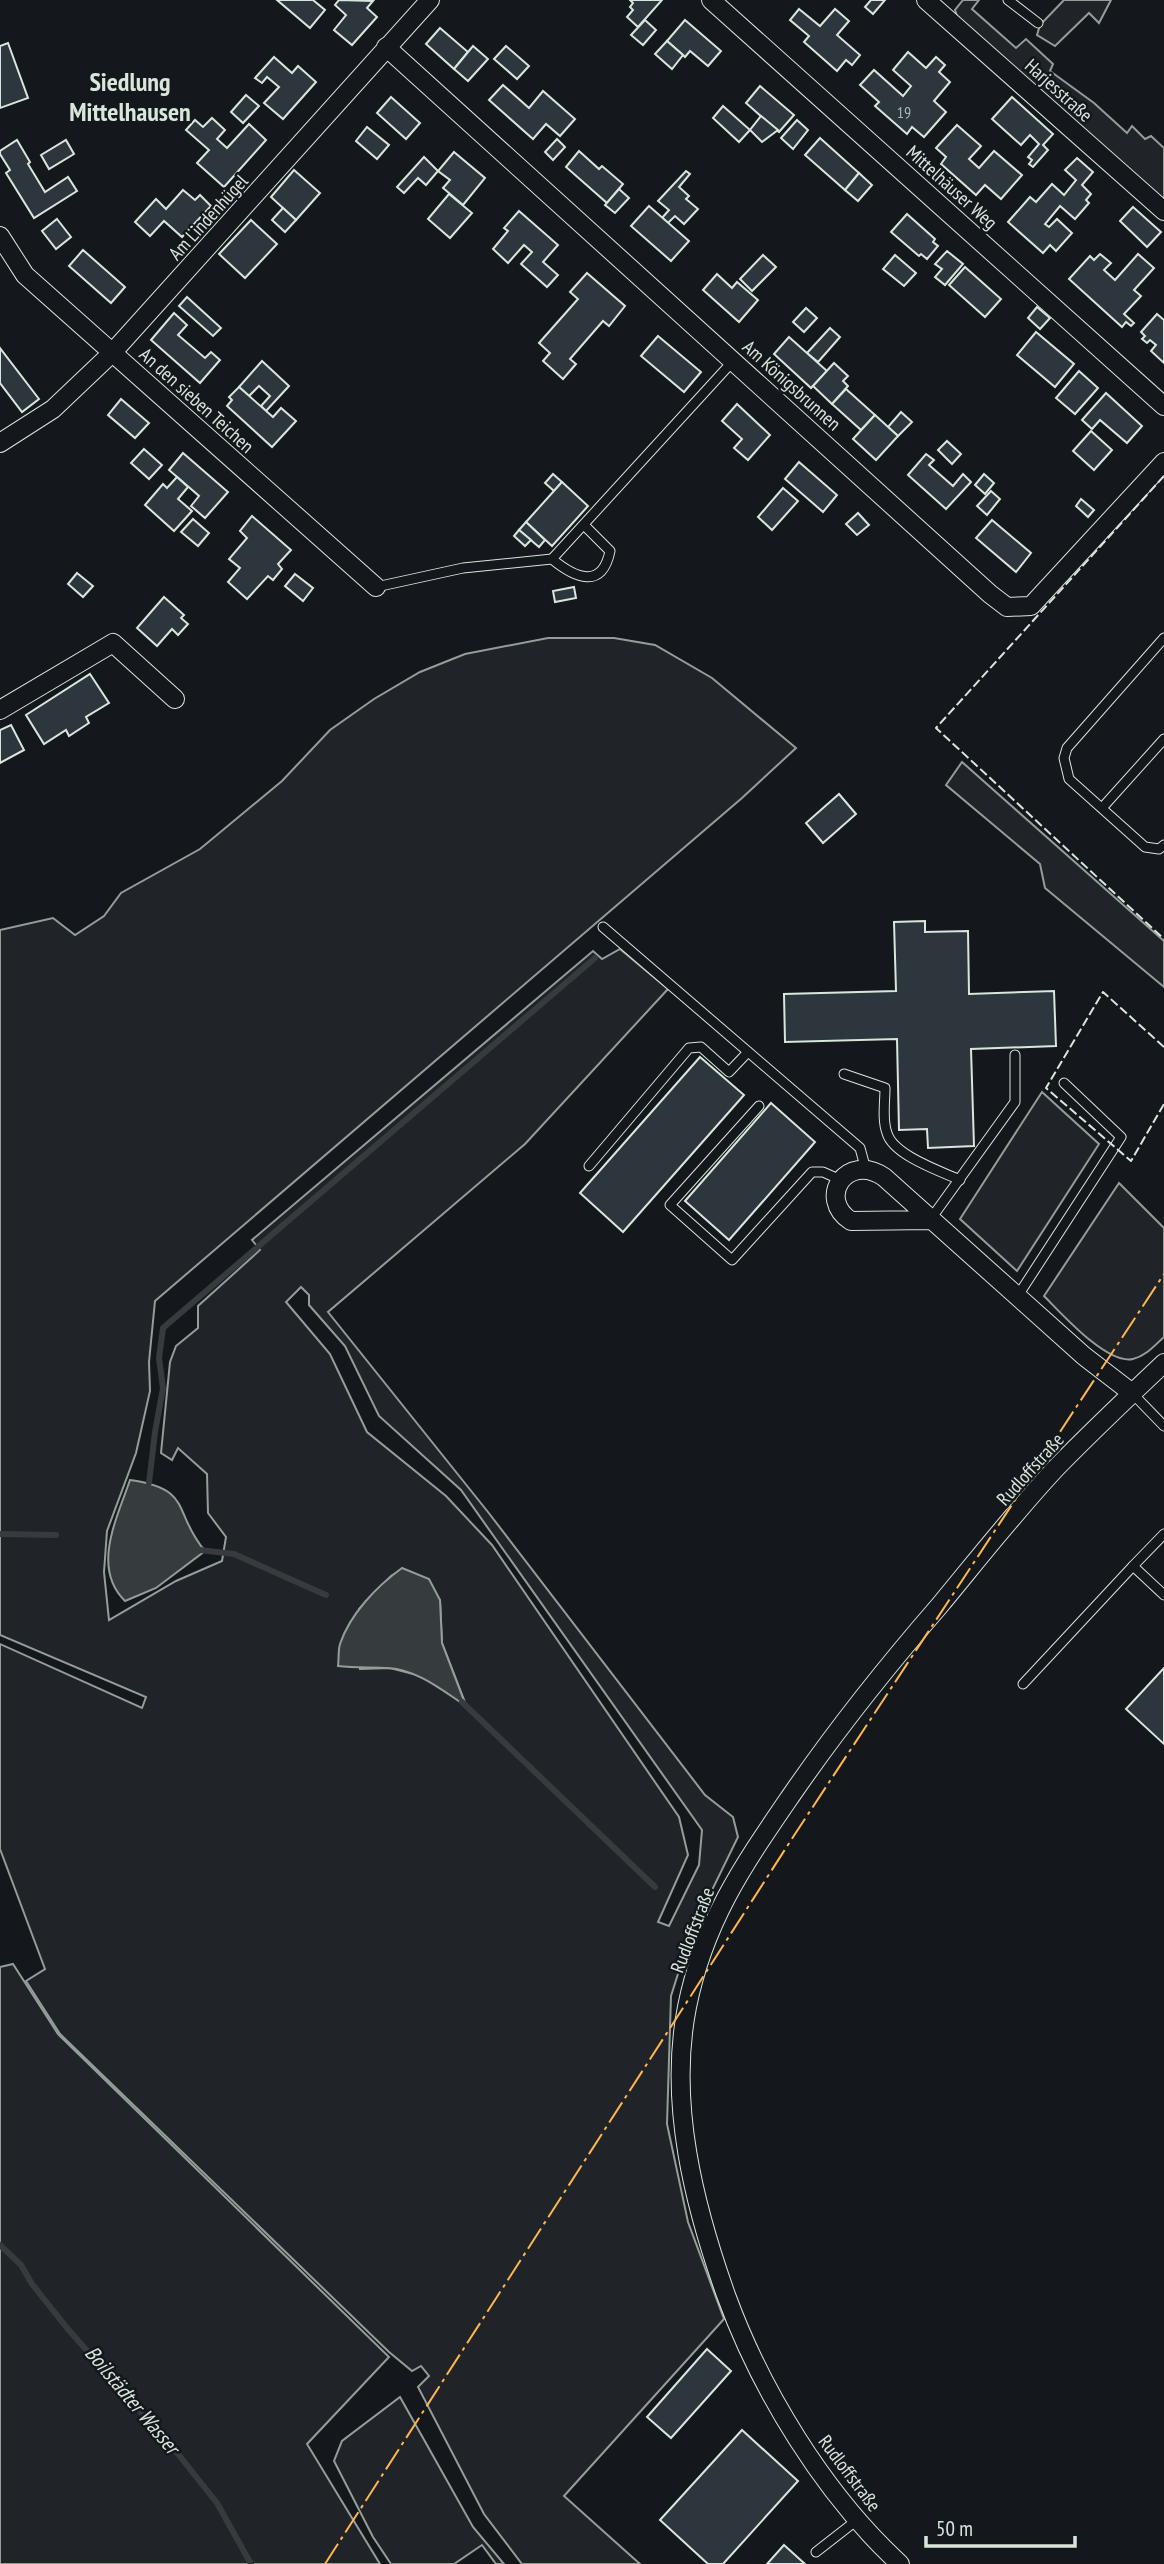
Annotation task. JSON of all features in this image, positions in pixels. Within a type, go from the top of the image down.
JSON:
[{"type":"street","name":"Am Lindenhügel","points":[[0,443],[53,409],[112,354],[430,0]]},
{"type":"street","name":"Mittelhäuser Weg","points":[[712,0],[1164,405]]},
{"type":"street","name":"Harjesstraße","points":[[936,6],[1164,211]]},
{"type":"street","name":"Am Königsbrunnen","points":[[386,47],[1007,607],[1031,606],[1164,462]]},
{"type":"street","name":"An den sieben Teichen","points":[[0,236],[25,275],[376,587]]},
{"type":"street","points":[[0,710],[113,643],[175,699]]},
{"type":"street","points":[[930,1220],[851,1221],[844,1217],[835,1201],[836,1190],[849,1172],[858,1169],[876,1172],[884,1177],[1084,1356],[1132,1393]]},
{"type":"street","name":"Rudloffstraße","points":[[900,2564],[857,2520],[799,2440],[774,2398],[734,2316],[712,2255],[697,2197],[682,2113],[681,2047],[687,2006],[707,1936],[723,1898],[820,1753],[903,1647],[1055,1469],[1164,1363]]},
{"type":"lane","points":[[1008,0],[1038,23]]},
{"type":"lane","points":[[376,587],[463,568],[552,559],[734,360]]},
{"type":"lane","points":[[552,559],[574,575],[587,577],[597,575],[607,565],[610,551],[584,524]]},
{"type":"lane","points":[[1164,638],[1067,748],[1065,758],[1069,779],[1145,847],[1159,849],[1164,845]]},
{"type":"lane","points":[[1102,808],[1164,739]]},
{"type":"lane","points":[[603,927],[860,1148],[866,1170]]},
{"type":"lane","points":[[589,1166],[689,1048],[701,1047],[729,1072],[748,1052]]},
{"type":"lane","points":[[930,1220],[1016,1102],[1015,1055]]},
{"type":"lane","points":[[844,1074],[885,1088],[885,1129],[889,1141],[916,1160],[960,1180]]},
{"type":"lane","points":[[1017,1297],[1121,1137],[1064,1083]]},
{"type":"lane","points":[[759,1106],[670,1205],[732,1260],[812,1172],[823,1172],[841,1180]]},
{"type":"lane","points":[[1132,1393],[1164,1426]]},
{"type":"lane","points":[[1023,1684],[1164,1534]]},
{"type":"lane","points":[[1133,1566],[1164,1595]]},
{"type":"lane","points":[[816,2552],[857,2520]]},
{"type":"shaded area","points":[[963,0],[979,0],[972,9],[1016,48],[1026,39],[1053,64],[1050,71],[1094,103],[1127,133],[1132,126],[1145,139],[1151,136],[1164,148],[1164,201],[958,19],[955,10]]},
{"type":"shaded area","points":[[1064,0],[1111,0],[1099,23],[1089,13],[1055,46],[1037,35],[1040,25]]},
{"type":"shaded area","points":[[548,638],[614,638],[655,645],[712,678],[796,748],[742,798],[155,1301],[149,1362],[150,1391],[136,1453],[107,1531],[104,1572],[109,1620],[176,1581],[222,1561],[226,1537],[208,1513],[207,1474],[178,1448],[172,1460],[161,1453],[170,1362],[176,1346],[198,1328],[198,1306],[260,1250],[252,1240],[593,951],[602,959],[620,949],[668,989],[525,1144],[328,1312],[488,1512],[705,1795],[733,1817],[738,1837],[691,1933],[671,1996],[667,2124],[688,2222],[724,2319],[564,2496],[640,2564],[522,2564],[484,2514],[418,2387],[429,2376],[421,2366],[412,2371],[389,2352],[60,2034],[26,1981],[45,1969],[0,1849],[0,1644],[142,1708],[146,1697],[0,1635],[0,930],[53,918],[75,935],[104,916],[121,893],[200,849],[282,781],[330,730],[374,699],[420,672],[465,654]],"holes":[[[301,1287],[309,1295],[309,1305],[345,1346],[379,1416],[461,1490],[702,1830],[699,1865],[669,1926],[658,1922],[688,1855],[679,1817],[492,1545],[446,1496],[367,1432],[330,1354],[286,1302]],[[403,1569],[440,1600],[442,1643],[466,1705],[421,1676],[390,1668],[360,1669],[359,1609],[391,1576]]]},
{"type":"shaded area","points":[[962,762],[1164,941],[1164,987],[1045,888],[1040,864],[946,785]]},
{"type":"shaded area","points":[[1042,1092],[1099,1144],[1017,1271],[960,1219]]},
{"type":"shaded area","points":[[1119,1183],[1164,1228],[1164,1337],[1146,1353],[1133,1359],[1122,1359],[1098,1346],[1044,1296]]},
{"type":"shaded area","points":[[130,1480],[164,1489],[173,1496],[205,1551],[156,1588],[125,1601],[115,1588],[108,1558],[114,1526]]},
{"type":"shaded area","points":[[402,1568],[429,1579],[440,1600],[442,1643],[466,1706],[429,1682],[409,1673],[388,1668],[338,1666],[340,1644],[350,1622],[374,1592]]},
{"type":"shaded area","points":[[13,1964],[58,2034],[389,2357],[307,2444],[380,2564],[0,2564],[0,1967]]},
{"type":"shaded area","points":[[400,2397],[473,2527],[504,2564],[496,2564],[482,2545],[454,2564],[391,2564],[373,2537],[334,2461],[342,2441]]},
{"type":"building","points":[[277,0],[313,0],[325,10],[310,28]]},
{"type":"building","points":[[339,0],[373,1],[367,8],[377,17],[352,45],[334,30],[346,15],[335,5]]},
{"type":"building","points":[[630,0],[662,0],[638,27],[627,17],[633,10]]},
{"type":"building","points":[[871,0],[885,0],[873,14],[865,7]]},
{"type":"building","points":[[799,9],[820,26],[835,9],[849,21],[837,35],[860,55],[852,65],[846,60],[837,71],[804,42],[809,36],[790,20]]},
{"type":"building","points":[[645,20],[656,30],[643,45],[631,35]]},
{"type":"building","points":[[685,20],[721,51],[708,66],[690,51],[685,57],[667,41]]},
{"type":"building","points":[[440,28],[468,52],[454,69],[426,44]]},
{"type":"building","points":[[667,41],[683,55],[672,69],[655,54]]},
{"type":"building","points":[[8,43],[28,98],[0,108],[0,46]]},
{"type":"building","points":[[473,46],[488,59],[468,81],[454,69]]},
{"type":"building","points":[[506,46],[529,66],[517,79],[494,59]]},
{"type":"building","points":[[908,52],[926,68],[936,57],[945,65],[939,72],[950,82],[934,101],[946,112],[924,137],[912,127],[907,134],[875,106],[879,102],[860,85],[874,70],[903,96],[911,86],[893,70]]},
{"type":"building","points":[[274,57],[292,73],[298,66],[316,82],[283,119],[264,103],[279,87],[267,77],[262,83],[255,78]]},
{"type":"building","points":[[503,85],[529,108],[543,91],[575,119],[560,136],[546,124],[533,139],[489,100]]},
{"type":"building","points":[[760,86],[794,115],[779,132],[746,103]]},
{"type":"building","points":[[246,95],[259,106],[243,123],[231,112]]},
{"type":"building","points":[[391,97],[420,123],[406,139],[377,113]]},
{"type":"building","points":[[1012,97],[1053,134],[1043,145],[1048,150],[1033,167],[1029,164],[1032,160],[1028,157],[1039,144],[1030,135],[1021,145],[992,119]]},
{"type":"building","points":[[723,106],[750,130],[739,142],[713,118]]},
{"type":"building","points":[[761,116],[778,130],[762,142],[750,130]]},
{"type":"building","points":[[212,118],[225,130],[217,139],[227,148],[249,124],[266,140],[224,187],[197,163],[209,150],[186,130],[195,120],[203,127]]},
{"type":"building","points":[[797,120],[808,130],[793,149],[781,138]]},
{"type":"building","points":[[957,125],[981,146],[969,159],[979,168],[994,151],[1022,175],[1001,199],[985,185],[976,195],[941,164],[946,157],[936,148]]},
{"type":"building","points":[[367,127],[389,145],[377,159],[356,141]]},
{"type":"building","points":[[820,138],[859,173],[845,190],[805,155]]},
{"type":"building","points":[[557,139],[565,147],[553,160],[545,152]]},
{"type":"building","points":[[17,140],[45,192],[68,177],[77,191],[34,218],[6,173],[10,170],[0,154],[0,151]]},
{"type":"building","points":[[66,140],[74,154],[49,169],[41,155]]},
{"type":"building","points":[[579,151],[599,169],[602,166],[623,184],[607,203],[566,167]]},
{"type":"building","points":[[454,152],[485,178],[463,205],[443,188],[450,180],[438,171]]},
{"type":"building","points":[[424,157],[438,171],[426,185],[418,178],[404,193],[397,187]]},
{"type":"building","points":[[1077,158],[1093,172],[1082,185],[1091,194],[1086,200],[1089,203],[1075,219],[1060,206],[1045,224],[1049,227],[1057,219],[1072,233],[1056,251],[1050,245],[1043,253],[1008,222],[1030,197],[1036,202],[1052,184],[1064,195],[1076,180],[1065,170]]},
{"type":"building","points":[[294,170],[320,193],[296,220],[271,197]]},
{"type":"building","points":[[686,171],[690,174],[679,187],[689,196],[686,199],[698,209],[684,224],[675,216],[668,223],[662,218],[669,210],[658,201]]},
{"type":"building","points":[[859,173],[872,185],[858,201],[845,190]]},
{"type":"building","points":[[619,189],[629,198],[615,213],[605,205]]},
{"type":"building","points":[[183,190],[195,200],[200,195],[211,206],[182,237],[164,221],[150,236],[135,222],[156,199],[166,209]]},
{"type":"building","points":[[449,194],[472,213],[450,238],[428,219]]},
{"type":"building","points":[[649,206],[689,241],[671,261],[631,226]]},
{"type":"building","points":[[1133,207],[1161,232],[1147,247],[1120,221]]},
{"type":"building","points":[[283,208],[296,220],[285,232],[272,220]]},
{"type":"building","points":[[519,211],[558,245],[543,262],[558,275],[547,287],[521,264],[532,252],[524,245],[508,263],[493,249],[508,231],[504,228]]},
{"type":"building","points":[[907,214],[935,239],[933,242],[938,246],[927,259],[921,254],[919,256],[891,232]]},
{"type":"building","points":[[57,219],[71,237],[56,249],[42,231]]},
{"type":"building","points":[[251,220],[277,244],[245,278],[219,254]]},
{"type":"building","points":[[83,250],[125,287],[111,303],[69,266]]},
{"type":"building","points":[[947,251],[963,264],[945,285],[935,277],[942,269],[935,264]]},
{"type":"building","points":[[1100,254],[1111,263],[1104,270],[1115,280],[1138,254],[1154,268],[1134,290],[1141,296],[1124,314],[1134,323],[1131,326],[1126,322],[1122,327],[1069,279],[1090,256],[1094,260]]},
{"type":"building","points":[[763,255],[776,267],[752,291],[740,279]]},
{"type":"building","points":[[895,255],[916,273],[904,286],[883,269]]},
{"type":"building","points":[[965,267],[1001,299],[985,317],[949,285]]},
{"type":"building","points":[[587,273],[625,306],[609,326],[603,321],[570,359],[576,364],[563,379],[543,361],[550,353],[539,343],[578,299],[570,292]]},
{"type":"building","points":[[717,274],[732,288],[737,282],[758,300],[739,322],[703,290]]},
{"type":"building","points":[[187,297],[221,328],[213,336],[179,306]]},
{"type":"building","points":[[1037,307],[1050,318],[1040,329],[1028,318]]},
{"type":"building","points":[[806,308],[817,318],[804,332],[793,322]]},
{"type":"building","points":[[174,313],[187,325],[178,335],[205,358],[211,352],[220,360],[200,383],[151,340]]},
{"type":"building","points":[[1157,314],[1164,320],[1164,363],[1151,351],[1156,345],[1150,340],[1147,343],[1142,339],[1145,336],[1141,332]]},
{"type":"building","points":[[830,328],[840,337],[818,362],[807,353]]},
{"type":"building","points":[[1036,332],[1074,364],[1055,387],[1017,355]]},
{"type":"building","points":[[658,336],[701,372],[684,392],[641,356]]},
{"type":"building","points":[[789,337],[827,371],[811,388],[774,354]]},
{"type":"building","points":[[0,348],[39,399],[22,412],[0,383]]},
{"type":"building","points":[[262,361],[289,386],[266,411],[261,406],[270,396],[259,386],[249,396],[239,387]]},
{"type":"building","points":[[834,363],[848,376],[843,381],[848,386],[832,404],[813,386]]},
{"type":"building","points":[[1079,371],[1098,388],[1075,414],[1056,398]]},
{"type":"building","points":[[239,387],[273,417],[281,408],[296,421],[272,447],[227,406],[232,400],[229,397]]},
{"type":"building","points":[[846,389],[875,415],[861,430],[832,404]]},
{"type":"building","points":[[1106,393],[1142,426],[1127,443],[1100,420],[1092,429],[1082,420]]},
{"type":"building","points":[[121,399],[149,423],[135,438],[108,415]]},
{"type":"building","points":[[737,404],[770,435],[748,460],[734,448],[742,439],[722,421]]},
{"type":"building","points":[[901,412],[912,422],[898,436],[888,427]]},
{"type":"building","points":[[875,415],[898,436],[876,460],[853,439]]},
{"type":"building","points":[[1091,431],[1112,450],[1094,470],[1073,451]]},
{"type":"building","points":[[947,441],[961,454],[952,464],[938,450]]},
{"type":"building","points":[[144,449],[162,465],[149,479],[131,463]]},
{"type":"building","points":[[183,453],[228,492],[205,518],[191,506],[199,496],[169,470]]},
{"type":"building","points":[[926,454],[934,460],[929,465],[953,486],[963,474],[971,482],[946,509],[908,475]]},
{"type":"building","points":[[799,462],[837,495],[823,512],[785,479]]},
{"type":"building","points":[[553,474],[562,482],[554,491],[545,483]]},
{"type":"building","points":[[984,474],[994,483],[985,494],[975,485]]},
{"type":"building","points":[[177,477],[188,487],[178,499],[192,511],[174,531],[145,505],[163,484],[167,488]]},
{"type":"building","points":[[562,482],[588,506],[552,546],[526,522]]},
{"type":"building","points":[[783,488],[798,501],[772,530],[758,517]]},
{"type":"building","points":[[991,491],[1000,499],[987,515],[977,506]]},
{"type":"building","points":[[1081,499],[1094,510],[1088,517],[1076,506]]},
{"type":"building","points":[[858,513],[869,525],[857,535],[846,524]]},
{"type":"building","points":[[252,516],[291,550],[278,564],[282,569],[273,580],[268,576],[247,599],[228,582],[240,568],[229,559],[247,538],[240,531]]},
{"type":"building","points":[[193,519],[209,533],[198,546],[181,532]]},
{"type":"building","points":[[992,520],[1031,553],[1016,572],[976,538]]},
{"type":"building","points":[[526,522],[545,540],[539,547],[519,530]]},
{"type":"building","points":[[519,530],[531,540],[525,546],[514,536]]},
{"type":"building","points":[[77,573],[93,586],[83,597],[68,584]]},
{"type":"building","points":[[295,574],[313,588],[303,601],[285,586]]},
{"type":"building","points":[[574,587],[576,598],[555,602],[553,591]]},
{"type":"building","points":[[164,597],[184,615],[181,618],[188,624],[178,635],[172,629],[157,646],[137,628]]},
{"type":"building","points":[[90,674],[109,703],[86,717],[89,723],[69,736],[66,730],[44,744],[26,715]]},
{"type":"building","points":[[11,725],[24,750],[0,763],[0,730]]},
{"type":"building","points":[[839,794],[856,814],[823,843],[806,823]]},
{"type":"building","points":[[925,921],[925,932],[968,931],[969,994],[1054,991],[1056,1046],[971,1049],[974,1146],[928,1148],[927,1129],[899,1130],[897,1039],[785,1042],[784,994],[896,991],[894,922]]},
{"type":"building","points":[[700,1057],[744,1095],[623,1232],[580,1193]]},
{"type":"building","points":[[771,1103],[815,1142],[729,1240],[685,1201]]},
{"type":"building","points":[[1164,1668],[1164,1744],[1126,1709]]},
{"type":"building","points":[[707,2349],[731,2371],[671,2438],[647,2417]]},
{"type":"building","points":[[742,2430],[798,2481],[723,2564],[708,2564],[660,2520]]},
{"type":"building","points":[[784,2545],[805,2564],[767,2564]]},
{"type":"waterway","points":[[149,1483],[163,1388],[159,1358],[163,1328],[595,958]]},
{"type":"waterway","points":[[0,1534],[56,1535]]},
{"type":"waterway","points":[[200,1550],[234,1554],[326,1595]]},
{"type":"waterway","points":[[462,1702],[655,1887]]},
{"type":"waterway","name":"Boilstädter Wasser","points":[[0,2245],[21,2265],[32,2284],[67,2328],[178,2454],[217,2503],[251,2564]]},
{"type":"fence","points":[[1164,476],[936,728],[1164,939]]},
{"type":"fence","points":[[1164,1047],[1103,992],[1046,1088],[1131,1161],[1164,1104]]},
{"type":"power","points":[[325,2564],[795,1834],[1164,1274]]},
{"type":"district","name":"Siedlung Mittelhausen","points":[[130,97]]}]
